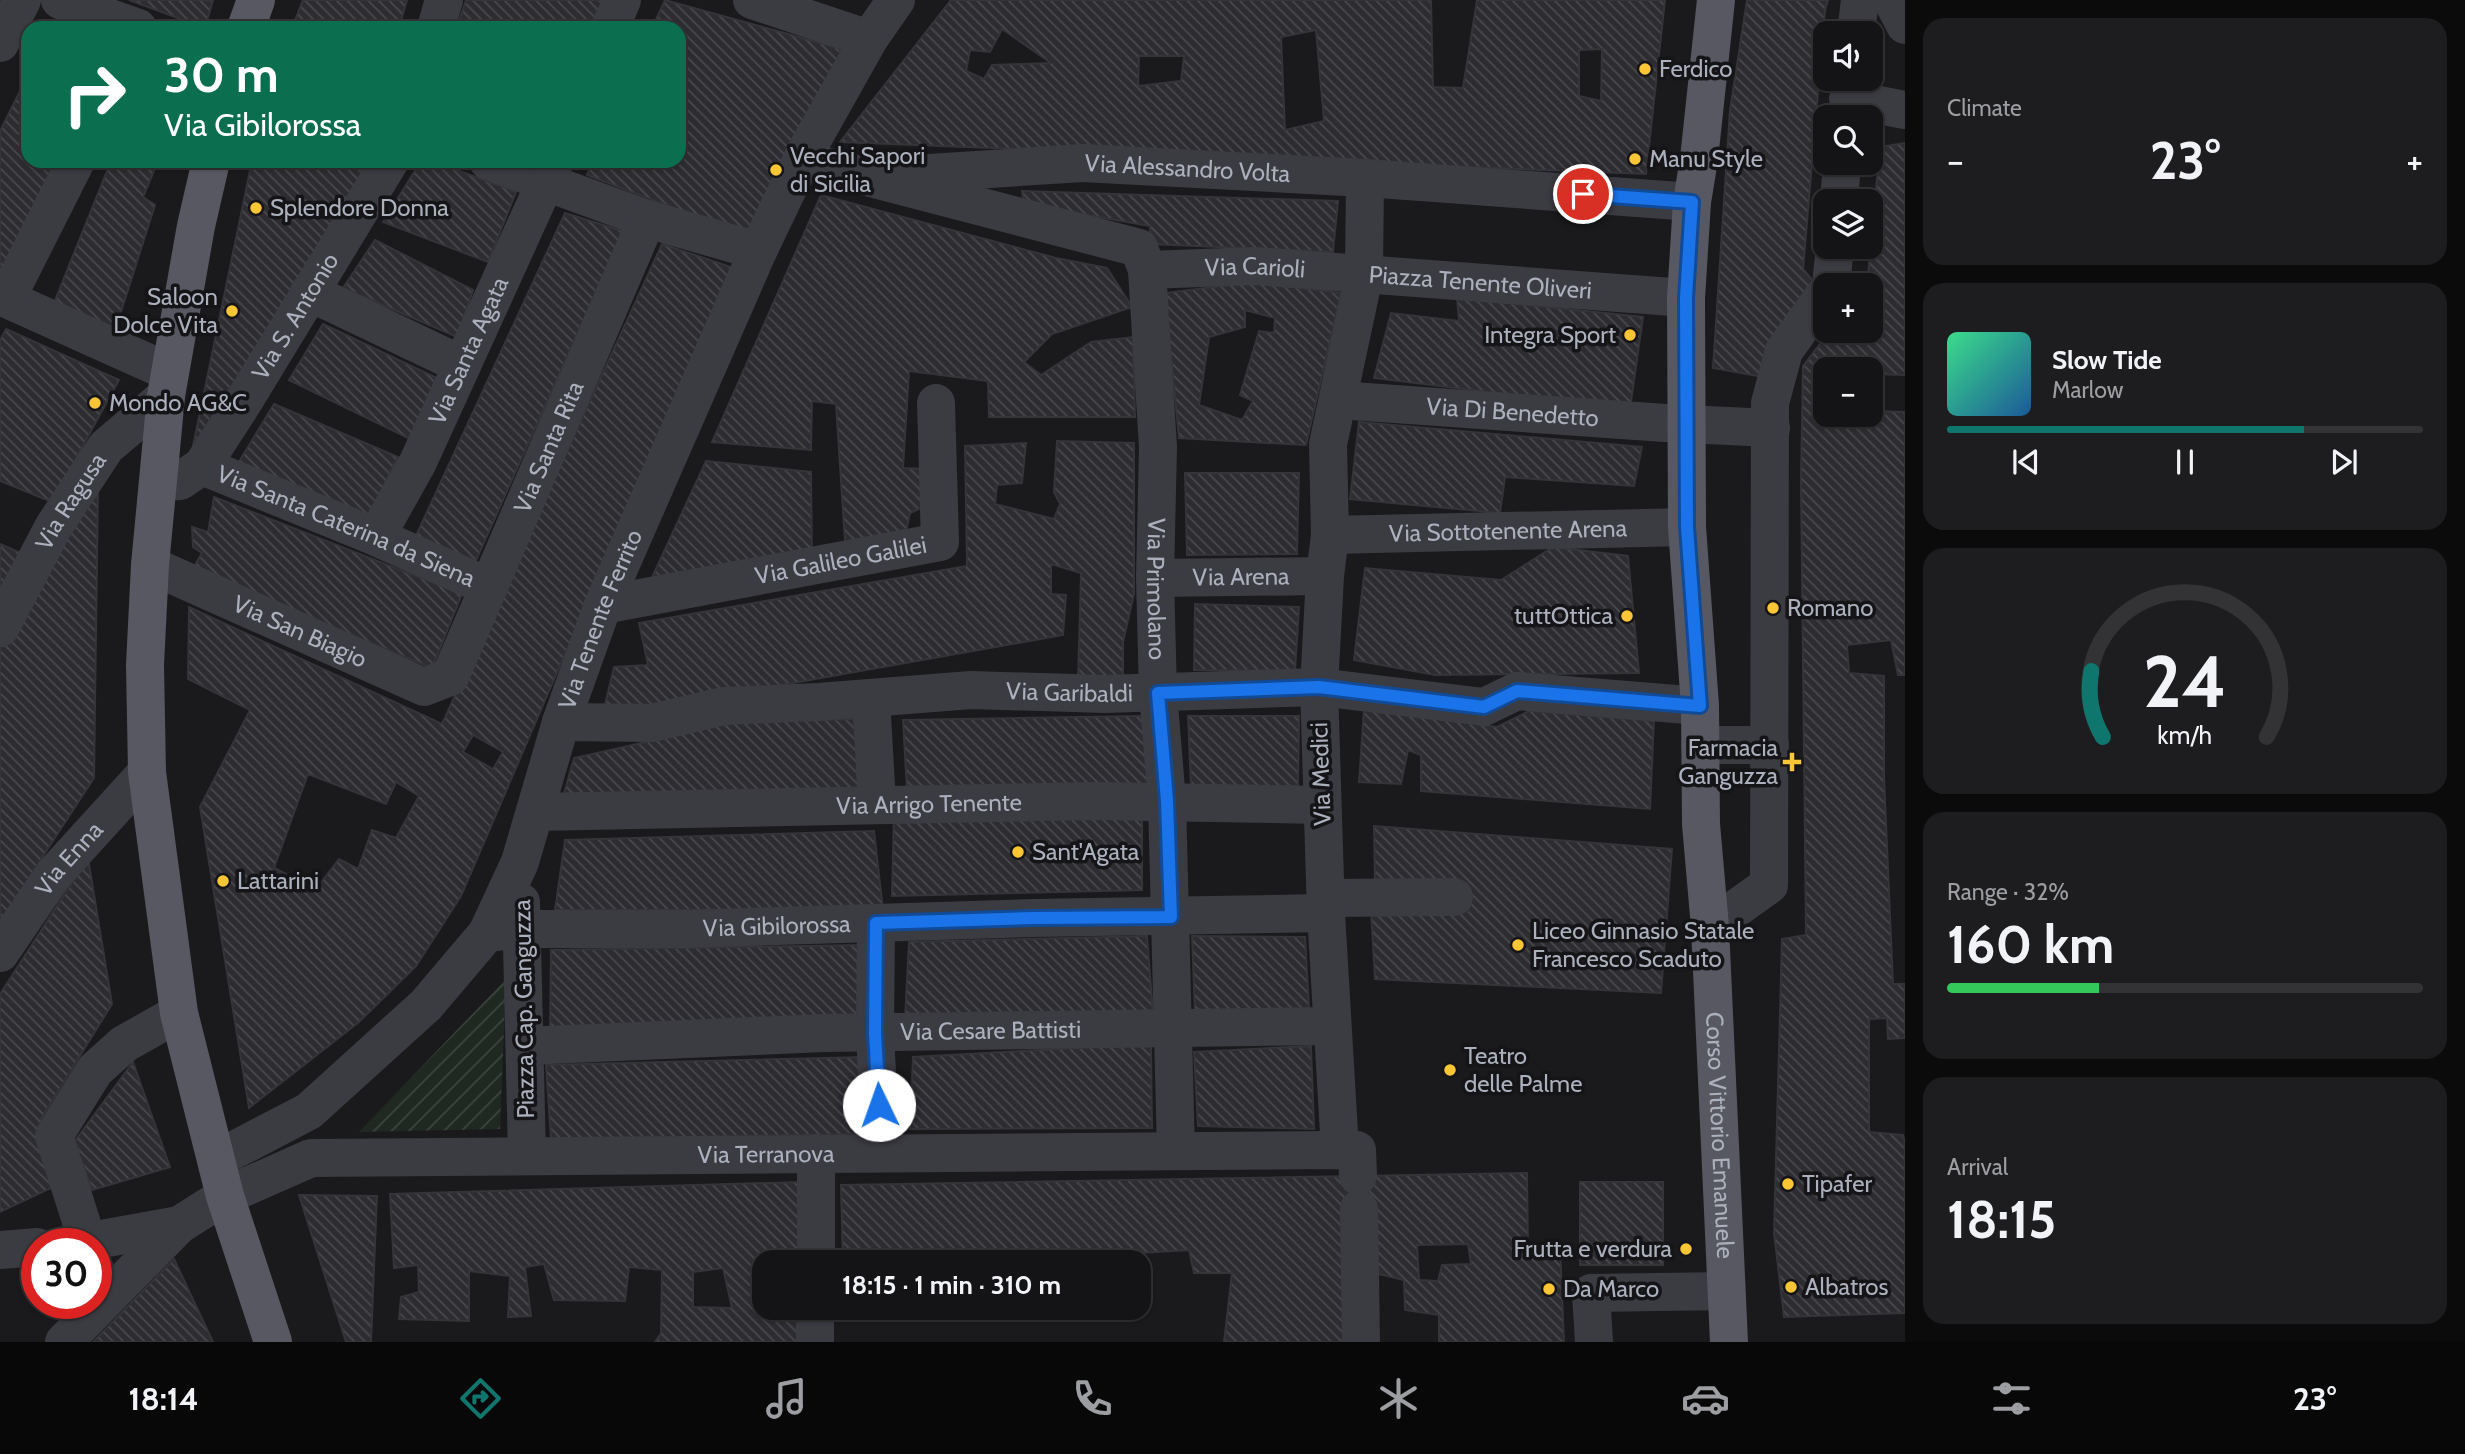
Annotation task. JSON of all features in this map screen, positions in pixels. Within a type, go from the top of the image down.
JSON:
[{"type":"main road","points":[[249,21],[257,0]]},
{"type":"main road","name":"Corso Vittorio Emanuele","points":[[1716,0],[1692,202],[1686,298],[1687,527],[1700,706],[1702,824],[1710,927],[1729,1342]]},
{"type":"main road","points":[[210,168],[168,384],[150,565],[145,665],[147,772],[179,1013],[225,1196],[273,1342]]},
{"type":"street","points":[[0,43],[22,0]]},
{"type":"street","points":[[60,0],[118,21]]},
{"type":"street","points":[[438,21],[444,0]]},
{"type":"street","points":[[613,21],[622,0]]},
{"type":"street","points":[[752,0],[869,38]]},
{"type":"street","name":"Via Tenente Ferrito","points":[[217,1159],[309,1111],[504,931],[520,862],[561,722],[603,605],[758,251],[802,160],[869,38],[896,0]]},
{"type":"street","points":[[1857,21],[1860,0]]},
{"type":"street","points":[[1892,0],[1905,25]]},
{"type":"street","points":[[1848,98],[1905,110]]},
{"type":"street","points":[[802,160],[1139,248],[1147,270]]},
{"type":"street","name":"Via Alessandro Volta","points":[[866,177],[1082,163],[1365,177]]},
{"type":"street","points":[[1008,214],[1011,166]]},
{"type":"street","points":[[72,168],[4,297],[168,384]]},
{"type":"street","name":"Via S. Antonio","points":[[202,466],[386,168]]},
{"type":"street","points":[[532,168],[551,171],[647,219],[758,251]]},
{"type":"street","name":"Via Santa Agata","points":[[376,537],[418,462],[551,171]]},
{"type":"street","points":[[1365,177],[1692,202]]},
{"type":"street","name":"Piazza Tenente Oliveri","points":[[1365,177],[1364,276],[1686,298]]},
{"type":"street","name":"Via Santa Rita","points":[[450,677],[647,219]]},
{"type":"street","name":"Via Carioli","points":[[1147,270],[1255,266],[1364,276]]},
{"type":"street","name":"Via Primolano","points":[[1147,270],[1158,447],[1155,578],[1158,693],[1167,801],[1176,1151]]},
{"type":"street","name":"Via Medici","points":[[1361,1342],[1354,1171],[1332,1026],[1319,687],[1330,535],[1328,444],[1364,276]]},
{"type":"street","points":[[309,292],[462,365]]},
{"type":"street","points":[[1710,927],[1769,885],[1770,403],[1784,351],[1813,311]]},
{"type":"street","name":"Via Ragusa","points":[[0,628],[54,526],[106,447],[168,384]]},
{"type":"street","name":"Via Di Benedetto","points":[[1338,400],[1687,425],[1771,428]]},
{"type":"street","name":"Via Galileo Galilei","points":[[603,605],[940,542],[936,403]]},
{"type":"street","points":[[159,482],[180,481],[202,466]]},
{"type":"street","name":"Via Santa Caterina da Siena","points":[[202,466],[376,537],[489,587]]},
{"type":"street","name":"Via Sottotenente Arena","points":[[1330,535],[1687,527]]},
{"type":"street","name":"Via San Biagio","points":[[150,565],[424,687],[450,677]]},
{"type":"street","name":"Via Arena","points":[[1155,578],[1325,576]]},
{"type":"street","name":"Via Garibaldi","points":[[561,722],[652,723],[724,706],[971,690],[1158,693],[1319,687],[1484,707],[1517,691],[1700,706]]},
{"type":"street","points":[[871,698],[877,803]]},
{"type":"street","points":[[1700,745],[1770,745]]},
{"type":"street","name":"Via Enna","points":[[0,953],[54,874],[147,772]]},
{"type":"street","name":"Via Arrigo Tenente","points":[[535,812],[877,803],[1167,801],[1322,805]]},
{"type":"street","name":"Via Gibilorossa","points":[[504,931],[1171,917],[1454,897]]},
{"type":"street","points":[[876,923],[875,1033],[881,1153]]},
{"type":"street","name":"Piazza Cap. Ganguzza","points":[[504,931],[524,1046],[527,1155]]},
{"type":"street","points":[[77,1228],[54,1136],[95,1070],[124,1044],[179,1013]]},
{"type":"street","name":"Via Cesare Battisti","points":[[524,1046],[875,1033],[1332,1026]]},
{"type":"street","points":[[309,1111],[311,1158]]},
{"type":"street","name":"Via Terranova","points":[[179,1225],[225,1196],[311,1158],[1176,1151],[1354,1171]]},
{"type":"street","points":[[816,1153],[816,1250]]},
{"type":"street","points":[[112,1238],[179,1225]]},
{"type":"street","points":[[64,1342],[179,1225]]},
{"type":"street","points":[[0,1250],[21,1248]]},
{"type":"street","points":[[1594,1342],[1591,1293],[1726,1291]]},
{"type":"street","points":[[815,1320],[815,1342]]},
{"type":"shaded area","points":[[506,979],[500,1129],[359,1132]]},
{"type":"building","points":[[129,0],[213,0],[207,21],[186,21]]},
{"type":"building","points":[[303,0],[407,0],[401,21],[295,21]]},
{"type":"building","points":[[466,0],[603,0],[592,21],[459,21]]},
{"type":"building","points":[[665,0],[842,49],[750,237],[587,175],[590,168],[686,168],[686,21],[655,21]]},
{"type":"building","points":[[951,0],[1431,0],[1433,87],[1463,88],[1477,0],[1665,0],[1646,174],[840,142]],"holes":[[[1002,29],[1051,63],[992,65],[984,79],[966,71],[970,50],[990,52]],[[1316,30],[1324,121],[1285,130],[1281,37]],[[1602,49],[1601,101],[1579,96],[1579,50]],[[1139,56],[1184,56],[1181,81],[1138,86]]]},
{"type":"building","points":[[1747,0],[1828,0],[1824,21],[1813,21],[1813,91],[1818,91],[1817,105],[1813,105],[1813,151],[1803,269],[1813,284],[1768,378],[1713,368],[1730,110]]},
{"type":"building","points":[[21,89],[21,168],[62,168],[0,281],[0,131]]},
{"type":"building","points":[[1905,143],[1905,375],[1883,374],[1883,357],[1813,357],[1813,427],[1883,427],[1883,411],[1905,412],[1905,675],[1898,675],[1891,640],[1847,645],[1849,673],[1884,676],[1884,777],[1893,984],[1905,984],[1905,1038],[1888,1039],[1887,1018],[1869,1019],[1869,1132],[1903,1135],[1905,1143],[1905,1313],[1784,1317],[1774,1233],[1782,939],[1806,935],[1801,482],[1803,366],[1821,343],[1883,343],[1883,273],[1868,273],[1869,259],[1883,259],[1883,189],[1876,189],[1877,175],[1883,175],[1883,147]]},
{"type":"building","points":[[108,168],[155,168],[143,197],[155,205],[113,337],[52,308]]},
{"type":"building","points":[[251,168],[371,168],[193,446]]},
{"type":"building","points":[[417,168],[452,168],[516,192],[488,262],[383,222]]},
{"type":"building","points":[[1022,191],[1338,201],[1333,252],[1150,244],[1150,226],[1024,204]]},
{"type":"building","points":[[821,195],[1056,258],[1107,268],[1132,307],[1052,334],[1024,362],[1041,375],[1091,342],[1133,337],[1135,417],[989,417],[988,381],[909,371],[903,468],[928,469],[921,508],[910,513],[904,541],[845,542],[836,404],[812,401],[811,450],[712,442]]},
{"type":"building","points":[[565,213],[623,231],[474,565],[414,540]]},
{"type":"building","points":[[375,240],[473,290],[457,337],[343,288]]},
{"type":"building","points":[[662,244],[731,267],[461,896],[416,966],[359,1022],[249,1108],[200,807],[250,710],[188,679],[189,607],[442,724]],"holes":[[[473,735],[503,752],[493,769],[463,752]],[[308,774],[386,804],[396,782],[419,796],[396,838],[372,830],[358,869],[339,859],[316,889],[274,868]]]},
{"type":"building","points":[[1253,282],[1341,293],[1306,445],[1179,438],[1165,293]],"holes":[[[1245,310],[1275,318],[1274,333],[1259,331],[1240,395],[1253,401],[1242,420],[1199,405],[1209,337],[1245,327]]]},
{"type":"building","points":[[1457,298],[1643,317],[1630,409],[1374,378],[1391,313],[1459,321]]},
{"type":"building","points":[[323,324],[439,379],[412,440],[289,380]]},
{"type":"building","points":[[6,329],[119,380],[52,502],[0,481],[0,340]]},
{"type":"building","points":[[274,404],[398,457],[367,519],[237,465]]},
{"type":"building","points":[[1359,422],[1642,447],[1634,486],[1505,477],[1500,513],[1350,499]]},
{"type":"building","points":[[1057,441],[1134,443],[1134,594],[1123,642],[1123,677],[1078,681],[1081,573],[1051,564],[1051,594],[1066,595],[1063,635],[602,717],[614,667],[648,665],[639,623],[967,566],[965,446],[1026,443],[1022,483],[997,485],[995,504],[1054,519],[1060,504],[1054,492]]},
{"type":"building","points":[[706,461],[811,472],[812,561],[648,586]]},
{"type":"building","points":[[1185,473],[1299,473],[1297,554],[1187,555]]},
{"type":"building","points":[[98,489],[94,778],[0,922],[0,648],[27,597]]},
{"type":"building","points":[[214,497],[462,594],[432,668],[192,570],[202,553],[193,547],[192,527],[208,532]]},
{"type":"building","points":[[0,544],[23,554],[0,598]]},
{"type":"building","points":[[1553,547],[1628,556],[1639,673],[1435,675],[1354,660],[1365,568],[1501,580]]},
{"type":"building","points":[[1195,604],[1299,607],[1295,671],[1194,670]]},
{"type":"building","points":[[1364,709],[1497,727],[1529,711],[1654,721],[1650,809],[1421,791],[1421,755],[1408,750],[1401,784],[1359,782]]},
{"type":"building","points":[[1142,716],[1150,792],[907,791],[903,720]]},
{"type":"building","points":[[1188,716],[1299,716],[1298,786],[1191,786]]},
{"type":"building","points":[[859,719],[862,792],[563,797],[574,758],[740,721]]},
{"type":"building","name":"Sant'Agata","points":[[1142,812],[1142,890],[892,896],[894,814]]},
{"type":"building","points":[[1374,826],[1672,849],[1661,993],[1375,979],[1371,910],[1469,911],[1468,884],[1375,884]]},
{"type":"building","points":[[874,831],[883,910],[555,910],[565,840]]},
{"type":"building","points":[[88,858],[112,1004],[41,1119],[51,1188],[0,1212],[0,994]]},
{"type":"building","points":[[1147,936],[1153,1014],[905,1019],[909,942]]},
{"type":"building","points":[[1192,936],[1305,937],[1309,1008],[1195,1014]]},
{"type":"building","points":[[864,945],[862,1020],[550,1032],[551,950]]},
{"type":"building","points":[[1151,1044],[1152,1128],[910,1129],[913,1057]]},
{"type":"building","points":[[1311,1046],[1314,1129],[1198,1126],[1194,1052]]},
{"type":"building","points":[[864,1057],[867,1134],[551,1139],[546,1065]]},
{"type":"building","points":[[133,1062],[170,1167],[92,1190],[75,1141]]},
{"type":"building","points":[[1527,1173],[1528,1249],[1560,1247],[1564,1342],[1439,1342],[1439,1315],[1405,1310],[1404,1280],[1379,1274],[1344,1342],[1224,1342],[1232,1273],[1194,1273],[1189,1250],[1151,1252],[1151,1250],[843,1250],[841,1185]],"holes":[[[1468,1244],[1471,1264],[1442,1265],[1438,1281],[1419,1280],[1417,1245]]]},
{"type":"building","points":[[801,1182],[802,1250],[752,1250],[752,1320],[802,1320],[802,1342],[655,1342],[661,1333],[662,1270],[629,1267],[625,1301],[554,1300],[544,1264],[525,1267],[531,1316],[508,1317],[510,1276],[469,1271],[469,1321],[399,1319],[401,1297],[419,1292],[418,1265],[394,1268],[390,1194]],"holes":[[[723,1268],[732,1308],[693,1307],[693,1272]]]},
{"type":"building","points":[[1580,1182],[1663,1182],[1663,1265],[1580,1265]]},
{"type":"building","points":[[299,1195],[377,1196],[371,1342],[346,1342]]},
{"type":"building","points":[[174,1259],[213,1342],[93,1342]]},
{"type":"place","name":"Ferdico","points":[[1645,69]]},
{"type":"place","name":"Manu Style","points":[[1635,159]]},
{"type":"place","name":"Vecchi Sapori di Sicilia","points":[[776,170]]},
{"type":"place","name":"Splendore Donna","points":[[256,208]]},
{"type":"place","name":"Saloon Dolce Vita","points":[[232,311]]},
{"type":"place","name":"Integra Sport","points":[[1630,335]]},
{"type":"place","name":"Mondo AG&C","points":[[95,403]]},
{"type":"place","name":"Romano","points":[[1773,608]]},
{"type":"place","name":"tuttOttica","points":[[1627,616]]},
{"type":"place","name":"Farmacia Ganguzza","points":[[1792,762]]},
{"type":"place","name":"Sant'Agata","points":[[1018,852]]},
{"type":"place","name":"Lattarini","points":[[223,881]]},
{"type":"place","name":"Liceo Ginnasio Statale Francesco Scaduto","points":[[1518,945]]},
{"type":"place","name":"Teatro delle Palme","points":[[1450,1070]]},
{"type":"place","name":"Tipafer","points":[[1788,1184]]},
{"type":"place","name":"Frutta e verdura","points":[[1686,1249]]},
{"type":"place","name":"Albatros","points":[[1791,1287]]},
{"type":"place","name":"Da Marco","points":[[1549,1289]]},
{"type":"route","points":[[879,1105],[875,1033],[876,923],[1171,917],[1167,801],[1158,693],[1319,687],[1484,707],[1517,691],[1700,706],[1687,527],[1686,298],[1692,202],[1583,194]]}]
